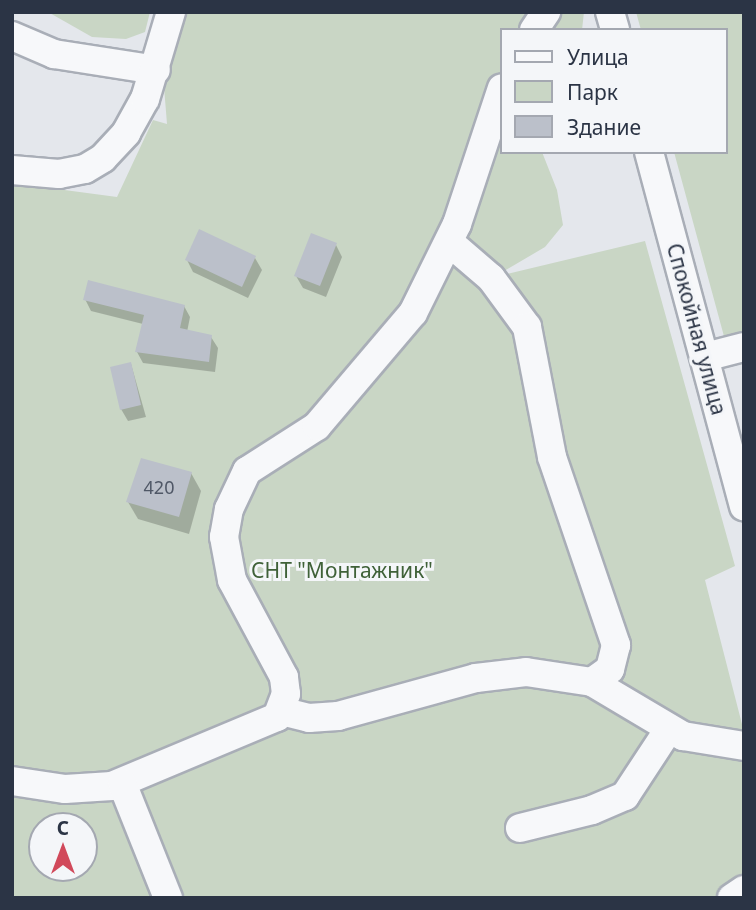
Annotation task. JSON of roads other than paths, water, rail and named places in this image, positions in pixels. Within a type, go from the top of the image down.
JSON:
[{"type":"street","points":[[12,170],[59,174],[85,169],[103,158],[126,133],[156,69],[171,12]]},
{"type":"street","points":[[535,28],[547,12]]},
{"type":"street","points":[[12,36],[54,54],[156,69]]},
{"type":"street","points":[[12,781],[86,789],[122,783],[266,724],[281,711],[286,694],[284,677],[244,606],[226,559],[229,509],[247,471],[317,426],[413,313],[449,242],[500,94]]},
{"type":"street","name":"Спокойная улица","points":[[650,154],[744,506]]},
{"type":"street","points":[[449,242],[491,278],[527,327],[552,457],[616,645],[610,669],[592,682]]},
{"type":"street","points":[[705,357],[744,347]]},
{"type":"street","points":[[281,711],[309,718],[338,716],[501,673],[566,675],[592,682],[669,729],[709,743],[744,746]]},
{"type":"street","points":[[520,828],[592,810],[625,796],[669,729]]},
{"type":"street","points":[[122,783],[168,898]]},
{"type":"street","points":[[732,898],[744,890]]},
{"type":"park label","name":"СНТ \"Монтажник\"","points":[[342,570]]}]
